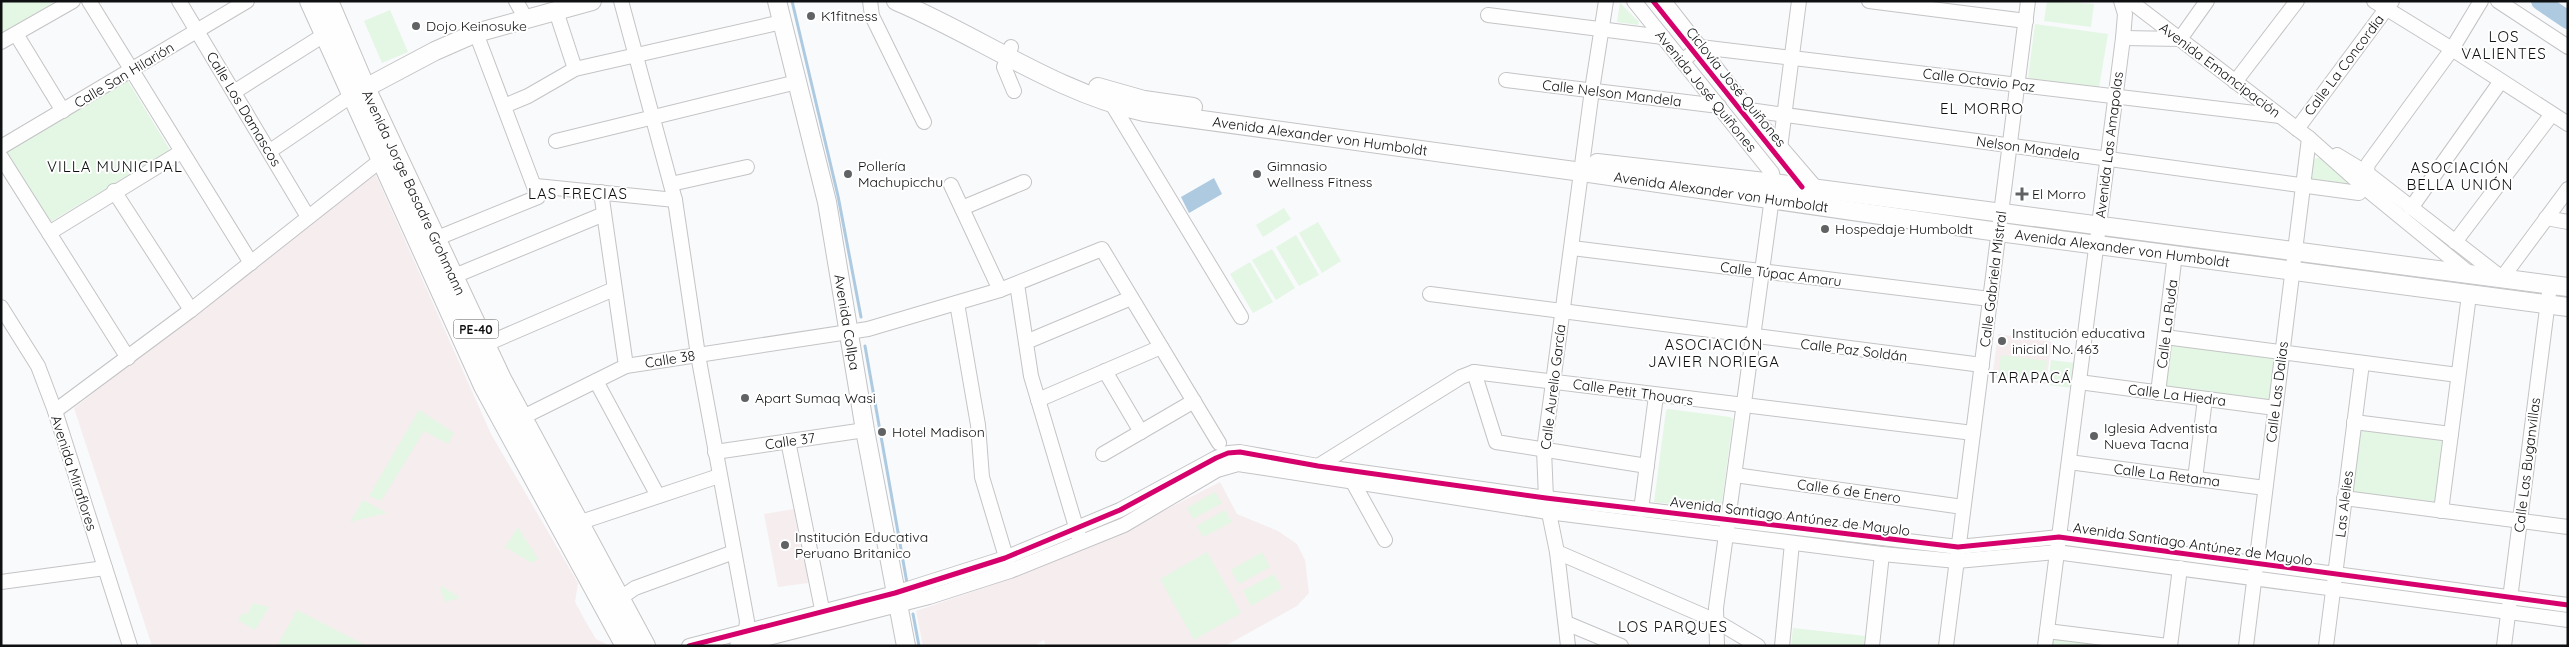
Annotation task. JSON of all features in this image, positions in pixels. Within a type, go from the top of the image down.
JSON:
[{"type":"highway","name":"Avenida Jorge Basadre Grohmann","points":[[310,1],[324,35],[358,92],[435,239],[484,345],[513,422],[612,604],[645,646]]},
{"type":"highway","name":"Avenida Jorge Basadre Grohmann","points":[[328,1],[381,160],[468,352],[578,523],[612,604],[626,646]]},
{"type":"main road","points":[[358,92],[435,51],[476,33],[592,1]]},
{"type":"main road","name":"Avenida Collpa","points":[[777,1],[826,202],[865,430],[906,646]]},
{"type":"main road","name":"Avenida Alexander von Humboldt","points":[[896,1],[1009,52],[1083,81],[1114,98],[1163,103],[1340,133],[1583,166],[1816,188],[2001,214],[2295,250],[2568,287]]},
{"type":"main road","name":"Avenida Alexander von Humboldt","points":[[917,1],[1009,52]]},
{"type":"main road","name":"Avenida Alexander von Humboldt","points":[[1583,166],[1771,201],[2568,307]]},
{"type":"street","points":[[1,42],[58,5],[74,1]]},
{"type":"street","points":[[89,1],[251,263]]},
{"type":"street","name":"Calle Los Damascos","points":[[179,1],[308,217]]},
{"type":"street","name":"Calle San Hilarión","points":[[1,147],[63,112],[247,1]]},
{"type":"street","points":[[516,1],[526,19]]},
{"type":"street","points":[[621,1],[675,200],[698,355],[747,621],[743,641]]},
{"type":"street","points":[[870,1],[872,16],[924,122]]},
{"type":"street","name":"Calle Aurelio García","points":[[1568,646],[1557,552],[1546,498],[1544,450],[1592,90],[1606,1]]},
{"type":"street","name":"Avenida José Quiñones","points":[[1634,1],[1772,173],[1774,183]]},
{"type":"street","name":"Avenida José Quiñones","points":[[1664,1],[1749,110],[1816,188]]},
{"type":"street","points":[[1780,148],[1800,1]]},
{"type":"street","points":[[1869,1],[2026,21]]},
{"type":"street","name":"Calle Gabriela Mistral","points":[[1946,646],[2028,1]]},
{"type":"street","name":"Avenida Las Amapolas","points":[[2045,646],[2123,38],[2125,14],[2121,1]]},
{"type":"street","name":"Avenida Emancipación","points":[[2130,1],[2309,138],[2364,187],[2469,273]]},
{"type":"street","points":[[2123,38],[2180,40],[2207,1]]},
{"type":"street","points":[[2235,82],[2297,1]]},
{"type":"street","points":[[2374,1],[2389,6],[2568,124]]},
{"type":"street","points":[[2364,187],[2368,164],[2452,49],[2481,1]]},
{"type":"street","points":[[2498,1],[2568,47]]},
{"type":"street","name":"Calle La Concordia","points":[[2297,129],[2389,6]]},
{"type":"street","points":[[556,11],[574,69]]},
{"type":"street","points":[[1488,14],[1663,37]]},
{"type":"street","points":[[504,106],[528,96],[574,69],[782,22]]},
{"type":"street","points":[[435,239],[538,197],[536,186],[476,33]]},
{"type":"street","points":[[16,34],[63,112]]},
{"type":"street","points":[[234,92],[324,35]]},
{"type":"street","points":[[1682,61],[1700,46]]},
{"type":"street","name":"Calle Octavio Paz","points":[[1700,46],[2280,116]]},
{"type":"street","points":[[1009,52],[1004,67],[1014,91]]},
{"type":"street","name":"Calle Nelson Mandela","points":[[1506,80],[1718,106]]},
{"type":"street","points":[[2411,208],[2501,81]]},
{"type":"street","points":[[556,142],[797,82]]},
{"type":"street","points":[[270,151],[358,92]]},
{"type":"street","points":[[1114,98],[1241,318]]},
{"type":"street","name":"Nelson Mandela","points":[[1749,110],[2303,186],[2359,193],[2364,187]]},
{"type":"street","points":[[2455,242],[2552,114]]},
{"type":"street","name":"Avenida Emancipación","points":[[2309,138],[2367,173],[2502,278]]},
{"type":"street","name":"Calle Las Dalias","points":[[2246,646],[2309,138]]},
{"type":"street","points":[[49,233],[114,191],[181,152]]},
{"type":"street","points":[[1,158],[128,358]]},
{"type":"street","points":[[55,411],[191,310],[381,160]]},
{"type":"street","points":[[671,184],[747,167]]},
{"type":"street","points":[[962,208],[1024,182]]},
{"type":"street","points":[[1716,646],[1716,621],[1774,183]]},
{"type":"street","points":[[951,185],[1000,290]]},
{"type":"street","points":[[536,186],[675,200]]},
{"type":"street","points":[[2502,278],[2568,189]]},
{"type":"street","points":[[114,191],[191,310]]},
{"type":"street","points":[[601,192],[626,366]]},
{"type":"street","points":[[452,277],[604,214]]},
{"type":"street","points":[[2546,218],[2568,222]]},
{"type":"street","name":"Calle Túpac Amaru","points":[[1572,248],[1990,299]]},
{"type":"street","name":"Calle 38","points":[[513,422],[626,366],[880,326],[1000,290],[1102,249],[1131,298]]},
{"type":"street","name":"Calle La Ruda","points":[[2158,393],[2175,254]]},
{"type":"street","points":[[689,646],[743,641],[896,598],[1008,564],[1078,536],[1031,376],[1017,284]]},
{"type":"street","name":"Calle Las Buganvillas","points":[[2504,646],[2550,285]]},
{"type":"street","points":[[484,345],[614,289]]},
{"type":"street","name":"Calle Paz Soldán","points":[[1430,294],[1982,366]]},
{"type":"street","points":[[2441,511],[2469,295]]},
{"type":"street","points":[[1026,342],[1131,298],[1220,443]]},
{"type":"street","points":[[957,303],[978,425],[982,477],[1008,564]]},
{"type":"street","name":"Avenida Miraflores","points":[[1,307],[38,366],[55,411],[130,646]]},
{"type":"street","points":[[2165,337],[2458,375]]},
{"type":"street","points":[[1038,400],[1162,347]]},
{"type":"street","name":"Las Alelies","points":[[2326,646],[2362,363]]},
{"type":"street","points":[[1106,371],[1141,432]]},
{"type":"street","points":[[1318,466],[1461,377],[1474,372],[1496,442],[1647,466]]},
{"type":"street","name":"Calle Petit Thouars","points":[[1474,372],[1744,407],[1973,433]]},
{"type":"street","points":[[596,381],[658,496]]},
{"type":"street","name":"Calle La Hiedra","points":[[2079,382],[2275,408]]},
{"type":"street","points":[[1641,510],[1656,396]]},
{"type":"street","points":[[2195,479],[2205,399]]},
{"type":"street","points":[[1102,454],[1194,401]]},
{"type":"street","points":[[2354,422],[2451,434]]},
{"type":"street","name":"Calle 37","points":[[715,452],[865,430]]},
{"type":"street","points":[[788,441],[823,617]]},
{"type":"street","name":"Avenida Santiago Antúnez de Mayolo","points":[[1078,536],[1120,510],[1228,453],[1240,452],[1318,466],[1546,498],[1958,547],[2059,538],[2568,604]]},
{"type":"street","name":"Calle La Retama","points":[[2069,462],[2265,488]]},
{"type":"street","name":"Avenida Santiago Antúnez de Mayolo","points":[[1078,536],[1124,524],[1229,465],[1246,465],[1548,512],[1882,554],[1956,562],[2056,552],[2568,620]]},
{"type":"street","points":[[1346,469],[1384,540]]},
{"type":"street","name":"Calle 6 de Enero","points":[[1735,475],[1963,507]]},
{"type":"street","points":[[578,523],[719,476]]},
{"type":"street","points":[[2344,498],[2568,527]]},
{"type":"street","points":[[1782,646],[1792,543]]},
{"type":"street","points":[[612,604],[635,588],[734,552]]},
{"type":"street","points":[[1557,552],[1716,621],[1758,646]]},
{"type":"street","points":[[1872,646],[1882,554]]},
{"type":"street","points":[[1,582],[104,568]]},
{"type":"street","points":[[2047,631],[2169,646],[2180,568]]},
{"type":"street","points":[[1566,623],[1621,646]]},
{"type":"shaded area","points":[[375,173],[491,434],[578,583],[575,602],[586,622],[596,639],[610,646],[152,646],[74,408]]},
{"type":"shaded area","points":[[1998,334],[2052,342],[2046,384],[1992,378]]},
{"type":"shaded area","points":[[1220,482],[1237,514],[1278,531],[1297,544],[1305,560],[1309,593],[1297,606],[1225,646],[1046,646],[1044,640],[1034,646],[923,646],[916,611],[992,585],[1124,531]]},
{"type":"shaded area","name":"Institución Educativa Peruano Britanico","points":[[794,509],[802,558],[807,566],[808,583],[778,587],[764,514]]},
{"type":"green space","points":[[1,1],[53,1],[53,3],[1,34]]},
{"type":"green space","points":[[2047,1],[2094,4],[2091,27],[2044,21]]},
{"type":"green space","points":[[1620,3],[1639,22],[1638,25],[1617,22]]},
{"type":"green space","points":[[390,10],[408,52],[382,63],[364,21]]},
{"type":"green space","points":[[2035,24],[2108,34],[2099,88],[2028,78]]},
{"type":"green space","points":[[126,78],[170,150],[47,224],[3,153]]},
{"type":"green space","points":[[2321,158],[2355,185],[2314,183],[2311,179],[2313,160]]},
{"type":"green space","points":[[1284,208],[1291,219],[1263,237],[1256,225]]},
{"type":"green space","points":[[1318,222],[1341,261],[1322,273],[1299,233]]},
{"type":"green space","points":[[1296,235],[1319,275],[1299,286],[1276,247]]},
{"type":"green space","points":[[1272,249],[1295,288],[1276,300],[1252,260]]},
{"type":"green space","points":[[1250,262],[1273,302],[1253,313],[1230,274]]},
{"type":"green space","points":[[2171,345],[2275,357],[2270,402],[2166,388]]},
{"type":"green space","points":[[2001,355],[2047,361],[2044,382],[1998,377]]},
{"type":"green space","points":[[2051,360],[2075,363],[2072,388],[2048,385]]},
{"type":"green space","points":[[1668,409],[1730,417],[1733,419],[1721,510],[1654,502],[1666,411]]},
{"type":"green space","points":[[419,410],[454,433],[448,444],[424,431],[381,501],[369,496]]},
{"type":"green space","points":[[2360,427],[2444,439],[2434,506],[2351,495]]},
{"type":"green space","points":[[1215,492],[1222,503],[1193,519],[1187,508]]},
{"type":"green space","points":[[363,500],[387,513],[350,522]]},
{"type":"green space","points":[[1225,510],[1232,522],[1203,537],[1197,526]]},
{"type":"green space","points":[[518,527],[538,559],[532,563],[505,547]]},
{"type":"green space","points":[[1207,552],[1241,613],[1194,640],[1160,579]]},
{"type":"green space","points":[[1262,552],[1270,567],[1239,584],[1231,570]]},
{"type":"green space","points":[[1274,574],[1282,588],[1251,606],[1243,591]]},
{"type":"green space","points":[[442,586],[460,598],[445,602],[440,588]]},
{"type":"green space","points":[[253,603],[269,607],[255,630],[238,620],[242,614],[248,613]]},
{"type":"green space","points":[[297,610],[367,646],[277,646]]},
{"type":"green space","points":[[1793,628],[1865,636],[1864,646],[1791,646]]},
{"type":"green space","points":[[2053,637],[2127,646],[2052,646]]},
{"type":"water","points":[[1214,178],[1222,194],[1189,213],[1181,197]]},
{"type":"waterway","points":[[792,1],[838,196],[861,317]]},
{"type":"waterway","points":[[2540,1],[2568,20]]},
{"type":"waterway","points":[[865,346],[907,583]]},
{"type":"waterway","points":[[913,614],[919,646]]},
{"type":"cycle path","name":"Ciclovía José Quiñones","points":[[1653,1],[1802,187]]},
{"type":"cycle path","points":[[689,646],[895,593],[1005,558],[1120,510],[1216,458],[1228,453],[1240,452],[1318,466],[1546,498],[1958,547],[2059,537],[2568,605]]},
{"type":"place","name":"K1fitness","points":[[811,16]]},
{"type":"place","name":"Dojo Keinosuke","points":[[416,26]]},
{"type":"place","name":"Pollería Machupicchu","points":[[848,174]]},
{"type":"place","name":"Gimnasio Wellness Fitness","points":[[1257,174]]},
{"type":"place","name":"El Morro","points":[[2022,194]]},
{"type":"place","name":"Hospedaje Humboldt","points":[[1825,229]]},
{"type":"place","name":"Institución educativa inicial No. 463","points":[[2002,341]]},
{"type":"place","name":"Apart Sumaq Wasi","points":[[745,398]]},
{"type":"place","name":"Hotel Madison","points":[[882,432]]},
{"type":"place","name":"Iglesia Adventista Nueva Tacna","points":[[2094,436]]},
{"type":"place","name":"Institución Educativa Peruano Britanico","points":[[785,545]]},
{"type":"district","name":"LOS VALIENTES","points":[[2504,44]]},
{"type":"district","name":"EL MORRO","points":[[1982,108]]},
{"type":"district","name":"VILLA MUNICIPAL","points":[[115,166]]},
{"type":"district","name":"ASOCIACIÓN BELLA UNIÓN","points":[[2460,176]]},
{"type":"district","name":"LAS FRECIAS","points":[[578,193]]},
{"type":"district","name":"ASOCIACIÓN JAVIER NORIEGA","points":[[1714,352]]},
{"type":"district","name":"TARAPACÁ","points":[[2030,377]]},
{"type":"district","name":"LOS PARQUES","points":[[1673,626]]}]
